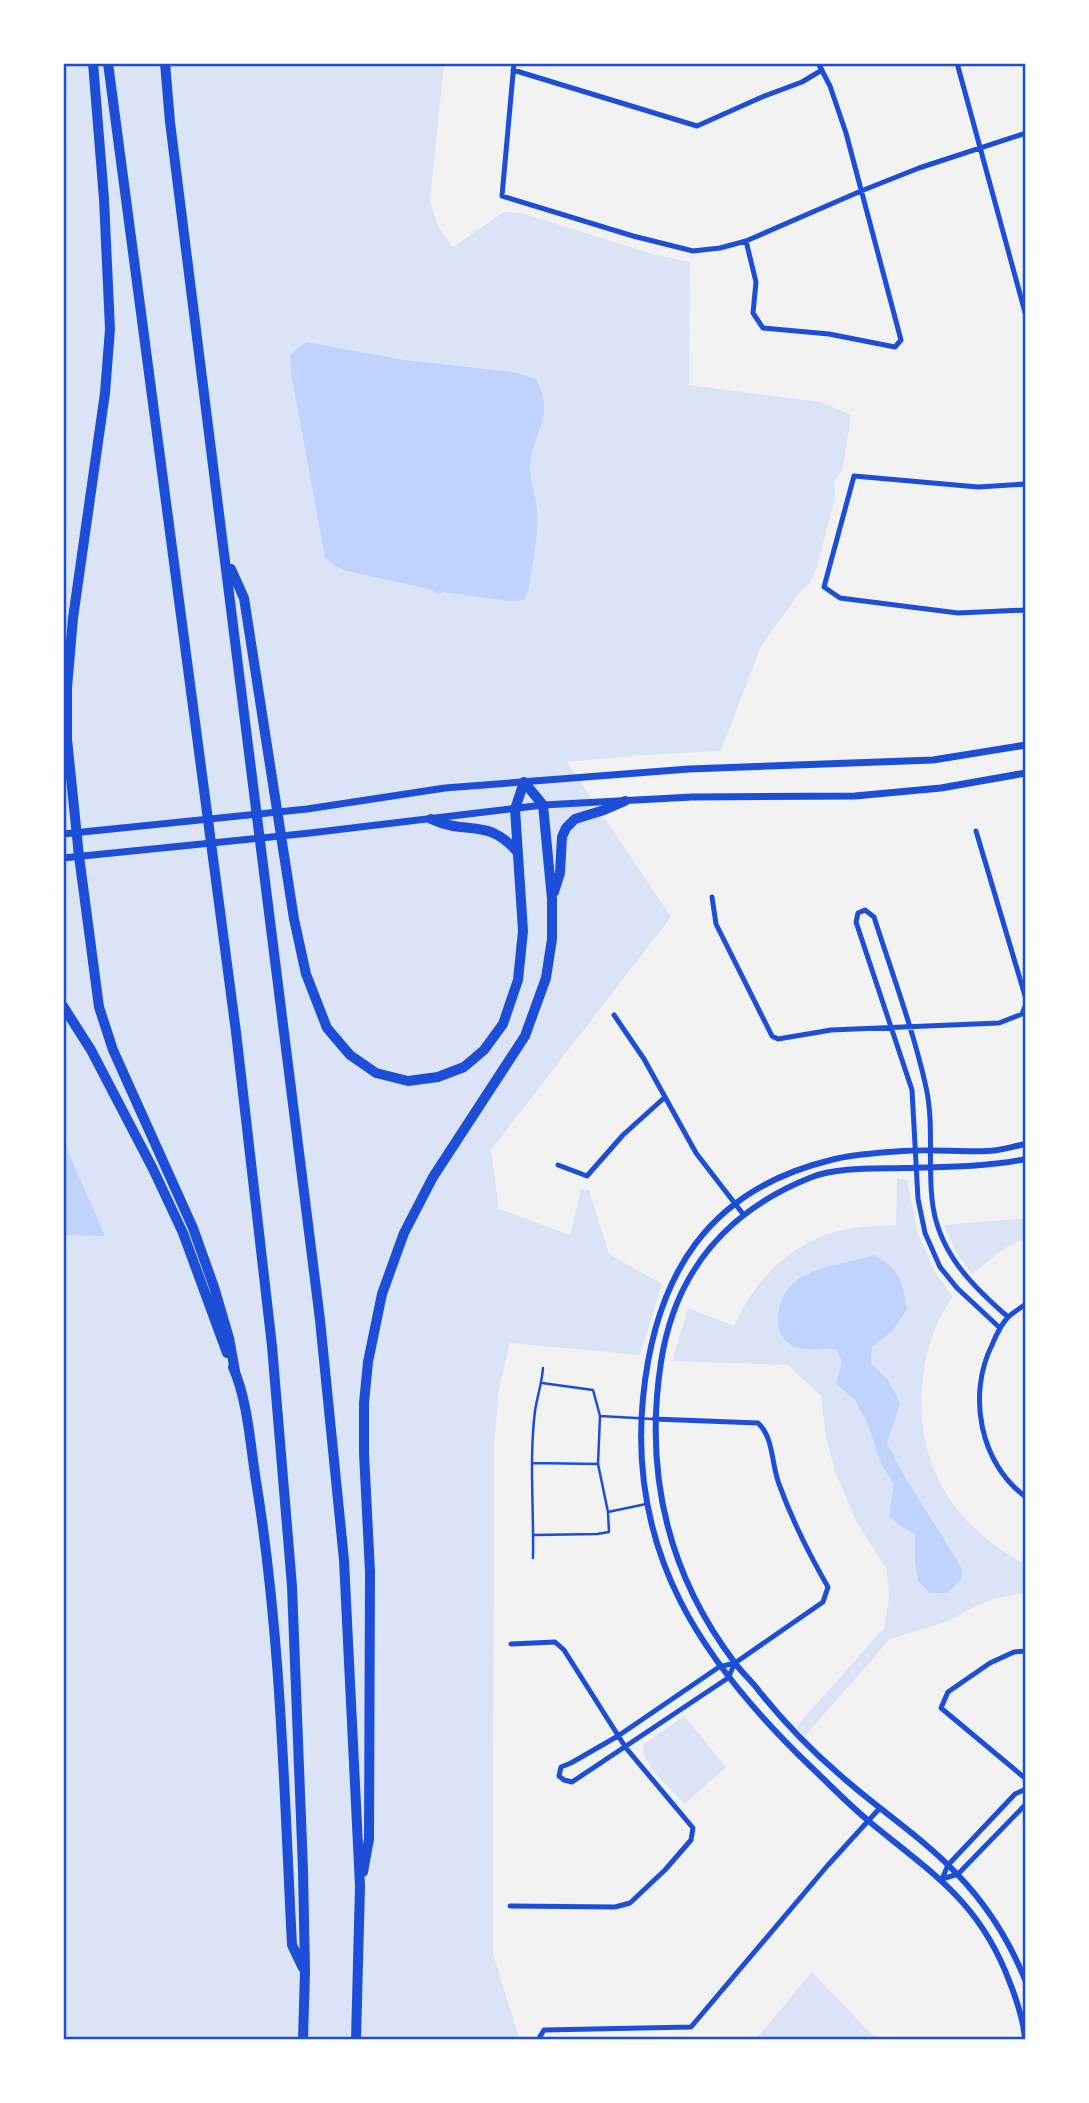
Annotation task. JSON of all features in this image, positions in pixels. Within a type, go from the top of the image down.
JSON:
[{"type":"highway","points":[[93,63],[104,199],[110,329],[105,393],[73,618],[67,688],[67,739],[79,856],[99,1007],[113,1050],[193,1228],[229,1338],[244,1404],[266,1539],[292,1945],[305,1971]]},
{"type":"highway","points":[[108,63],[236,1032],[272,1346],[292,1586],[305,1971],[303,2040]]},
{"type":"highway","points":[[165,63],[170,122],[321,1333],[344,1560],[360,1886],[356,2040]]},
{"type":"highway","points":[[226,559],[244,598],[294,919],[306,974],[327,1028],[350,1055],[376,1073],[408,1081],[438,1077],[464,1067],[484,1050],[503,1024],[518,980],[523,931],[515,809],[524,782]]},
{"type":"highway","points":[[63,758],[67,739]]},
{"type":"highway","points":[[360,1886],[369,1839],[370,1572],[364,1403],[374,1334],[382,1294],[404,1234],[433,1177],[525,1036],[546,978],[552,939],[552,900],[543,805],[524,782]]},
{"type":"highway","points":[[552,900],[559,873],[562,837],[566,828],[575,819],[625,801]]},
{"type":"highway","points":[[431,820],[445,825],[491,831],[500,835],[518,854]]},
{"type":"highway","points":[[63,1006],[91,1050],[173,1212],[235,1371]]},
{"type":"main road","points":[[63,834],[306,809],[445,788],[702,768],[933,760],[1026,745]]},
{"type":"main road","points":[[63,858],[431,820],[543,805],[692,797],[855,796],[941,788],[1026,773]]},
{"type":"street","points":[[746,241],[756,282],[753,313],[763,328],[829,334],[895,347],[901,340],[846,133],[830,86],[818,63]]},
{"type":"street","points":[[957,63],[1026,316]]},
{"type":"street","points":[[822,70],[802,82],[697,126],[514,67],[502,196],[633,236],[693,251],[720,248],[746,241],[861,191],[1026,133]]},
{"type":"street","points":[[1026,484],[978,487],[854,476],[824,587],[840,598],[958,613],[1026,610]]},
{"type":"street","points":[[976,831],[1026,999]]},
{"type":"street","points":[[712,897],[716,925],[772,1036],[778,1039],[831,1030],[999,1023],[1023,1014],[1026,1004]]},
{"type":"street","points":[[1000,1328],[957,1288],[940,1267],[925,1233],[918,1199],[912,1090],[856,922],[858,913],[865,910],[874,917],[926,1089],[932,1200],[938,1228],[953,1261],[982,1294],[1008,1317]]},
{"type":"street","points":[[614,1015],[644,1059],[696,1153],[743,1214]]},
{"type":"street","points":[[558,1164],[587,1176],[624,1135],[664,1098]]},
{"type":"street","points":[[1025,2040],[1025,2029],[1002,1963],[987,1933],[969,1908],[942,1879],[869,1821],[770,1727],[719,1667],[677,1597],[660,1552],[647,1503],[642,1467],[641,1419],[651,1345],[673,1279],[691,1248],[734,1203],[762,1185],[831,1159],[931,1149],[990,1151],[1026,1144]]},
{"type":"street","points":[[1026,1159],[998,1165],[874,1168],[816,1176],[772,1195],[743,1214],[724,1230],[708,1249],[677,1302],[663,1347],[654,1419],[656,1466],[662,1507],[673,1549],[692,1595],[735,1663],[789,1725],[838,1774],[958,1874],[999,1926],[1016,1956],[1026,1982]]},
{"type":"street","points":[[1026,1304],[1008,1317],[1000,1328],[986,1357],[978,1395],[981,1426],[995,1463],[1015,1490],[1026,1497]]},
{"type":"street","points":[[654,1419],[758,1423],[767,1432],[778,1481],[802,1542],[828,1587],[823,1602],[735,1663],[719,1667],[618,1736],[561,1766],[559,1776],[572,1782],[626,1748],[728,1678],[735,1663]]},
{"type":"street","points":[[660,1552],[673,1549]]},
{"type":"street","points":[[510,1906],[615,1907],[630,1903],[665,1870],[691,1840],[693,1828],[626,1748],[564,1650],[555,1642],[511,1644]]},
{"type":"street","points":[[1026,1651],[1013,1652],[990,1663],[948,1692],[941,1708],[1026,1779]]},
{"type":"street","points":[[942,1879],[948,1865],[1015,1794],[1026,1789]]},
{"type":"street","points":[[942,1879],[958,1874],[1026,1804]]},
{"type":"street","points":[[538,2040],[544,2030],[691,2027],[879,1809]]},
{"type":"lane","points":[[533,1558],[532,1463],[535,1410],[543,1368]]},
{"type":"lane","points":[[534,1535],[609,1532],[608,1512],[598,1464],[600,1416],[593,1390],[542,1383]]},
{"type":"lane","points":[[600,1416],[654,1419]]},
{"type":"lane","points":[[532,1463],[598,1464]]},
{"type":"lane","points":[[608,1512],[647,1503]]},
{"type":"shaded area","points":[[63,63],[444,63],[430,201],[438,226],[453,247],[504,212],[521,213],[656,255],[690,262],[689,385],[821,402],[851,415],[843,468],[834,483],[835,497],[817,567],[808,586],[803,588],[761,646],[721,751],[567,762],[671,917],[491,1150],[499,1209],[570,1235],[581,1189],[589,1190],[609,1254],[662,1284],[640,1355],[510,1343],[499,1389],[494,1445],[493,1954],[520,2040],[63,2040]]},
{"type":"shaded area","points":[[897,1178],[907,1180],[918,1234],[936,1274],[953,1297],[935,1329],[925,1363],[922,1416],[926,1443],[946,1492],[961,1513],[979,1533],[1026,1564],[1026,1593],[996,1598],[946,1622],[890,1639],[805,1736],[796,1727],[884,1628],[889,1598],[887,1570],[856,1521],[835,1471],[826,1437],[821,1396],[788,1365],[673,1361],[674,1354],[688,1308],[734,1326],[754,1291],[767,1275],[796,1250],[832,1233],[857,1227],[896,1225]]},
{"type":"shaded area","points":[[1026,1218],[1026,1238],[1005,1248],[972,1274],[956,1252],[944,1225]]},
{"type":"shaded area","points":[[684,1716],[726,1767],[685,1804],[653,1769],[644,1753],[643,1745]]},
{"type":"shaded area","points":[[812,1972],[877,2040],[755,2040]]},
{"type":"water","points":[[306,342],[404,360],[513,372],[536,379],[542,393],[544,415],[531,455],[537,530],[528,592],[524,600],[509,601],[443,592],[439,594],[429,589],[347,571],[335,566],[325,557],[292,378],[290,355]]},
{"type":"water","points":[[63,1142],[65,1145],[105,1236],[63,1235]]},
{"type":"water","points":[[874,1255],[890,1266],[899,1277],[907,1309],[893,1330],[872,1347],[871,1363],[888,1380],[900,1403],[887,1443],[963,1570],[961,1580],[947,1593],[930,1593],[918,1581],[915,1534],[889,1516],[894,1484],[882,1466],[867,1422],[855,1400],[836,1384],[842,1361],[836,1349],[805,1349],[793,1346],[782,1336],[779,1328],[781,1301],[797,1280],[825,1268]]}]
